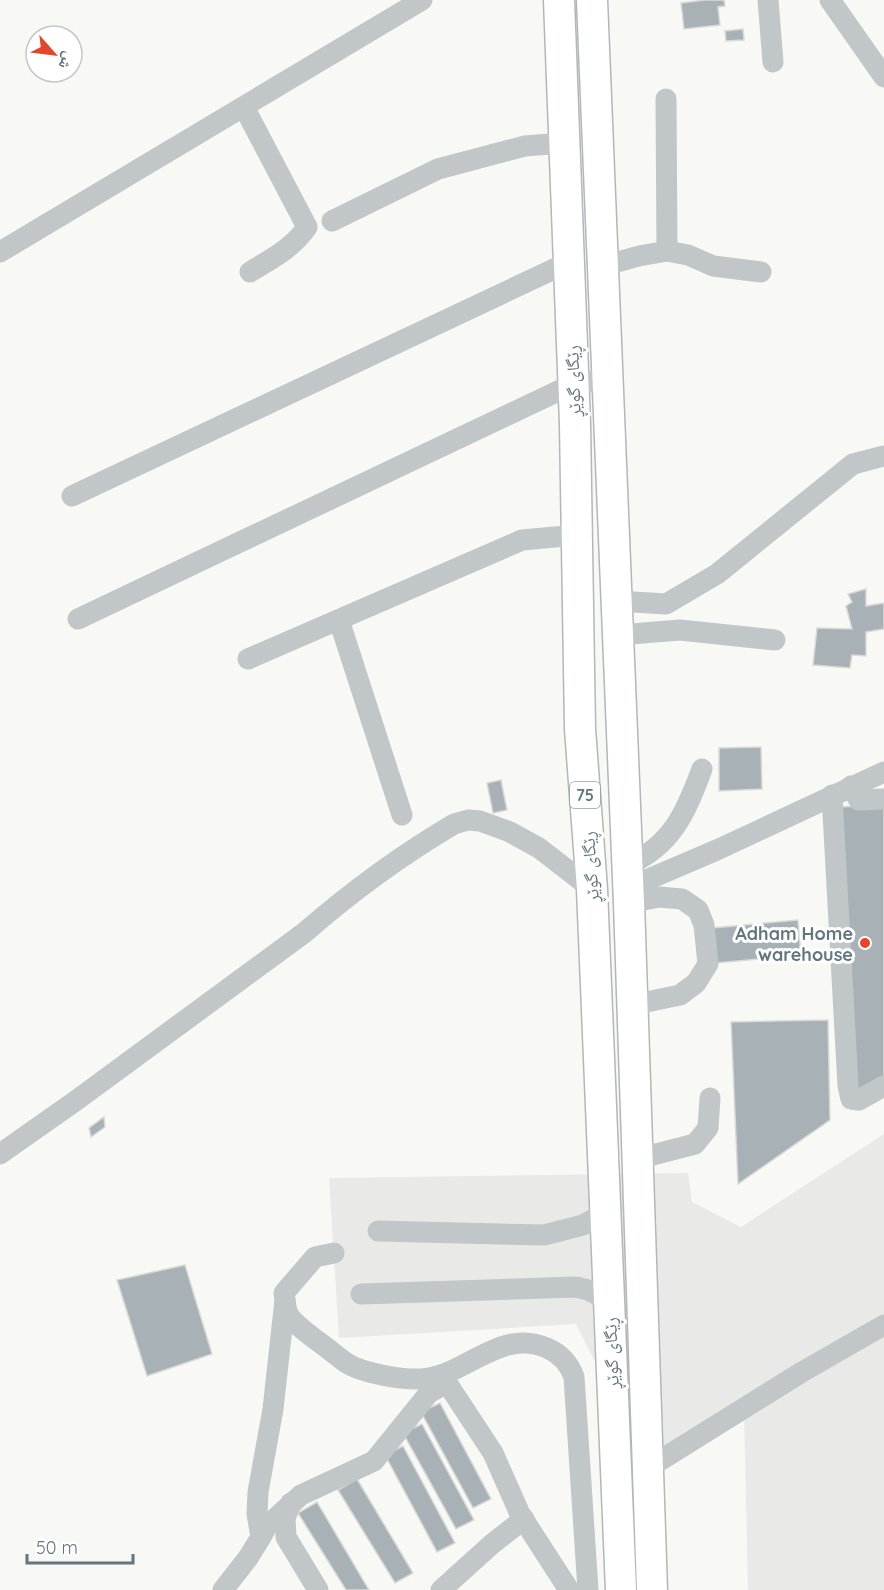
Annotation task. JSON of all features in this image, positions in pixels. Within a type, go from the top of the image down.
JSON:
[{"type":"highway","name":"ڕێگای گوێڕ","points":[[559,0],[573,384],[580,729],[592,889],[621,1590]]},
{"type":"highway","name":"ڕێگای گوێڕ","points":[[592,0],[628,885],[652,1590]]},
{"type":"street","points":[[0,252],[422,0]]},
{"type":"street","points":[[768,0],[773,62]]},
{"type":"street","points":[[830,0],[884,77]]},
{"type":"street","points":[[666,99],[667,251]]},
{"type":"street","points":[[244,107],[307,227],[287,249],[250,272]]},
{"type":"street","points":[[332,221],[438,169],[525,146],[564,143]]},
{"type":"street","points":[[603,266],[667,251],[688,255],[713,266],[761,272]]},
{"type":"street","points":[[72,496],[569,262]]},
{"type":"street","points":[[78,619],[573,384],[608,379]]},
{"type":"street","points":[[616,601],[666,604],[717,574],[853,464],[884,456]]},
{"type":"street","points":[[248,659],[522,540],[577,534]]},
{"type":"street","points":[[339,620],[402,815]]},
{"type":"street","points":[[618,635],[680,630],[775,640]]},
{"type":"street","points":[[628,885],[646,857],[665,840],[686,812],[702,769]]},
{"type":"street","points":[[628,885],[719,849],[884,772]]},
{"type":"street","points":[[851,786],[859,800],[884,799]]},
{"type":"street","points":[[832,795],[848,1086],[851,1099],[859,1100],[884,1086]]},
{"type":"street","points":[[0,1154],[304,933],[375,874],[454,824],[468,820],[480,821],[510,832],[547,854],[592,889]]},
{"type":"street","points":[[628,885],[659,897],[682,899],[698,910],[704,925],[708,964],[696,983],[680,995],[632,1005]]},
{"type":"street","points":[[638,1159],[695,1144],[708,1128],[710,1098]]},
{"type":"street","points":[[378,1231],[544,1235],[583,1225],[605,1213]]},
{"type":"street","points":[[334,1253],[315,1257],[284,1293],[287,1313],[308,1334],[347,1364],[370,1371],[422,1379],[452,1372],[473,1358],[496,1349],[531,1342],[556,1351],[570,1366],[574,1377],[588,1590]]},
{"type":"street","points":[[361,1294],[576,1287],[588,1290],[609,1301]]},
{"type":"street","points":[[261,1538],[257,1514],[258,1492],[273,1409],[285,1299]]},
{"type":"street","points":[[648,1468],[793,1378],[884,1325]]},
{"type":"street","points":[[222,1590],[248,1558],[267,1526],[291,1503],[301,1495],[374,1461],[429,1393],[443,1385],[449,1386],[493,1453],[524,1519],[569,1590]]},
{"type":"street","points":[[291,1503],[285,1518],[286,1537],[318,1590]]},
{"type":"street","points":[[441,1590],[492,1544],[524,1519]]},
{"type":"shaded area","points":[[884,1134],[884,1590],[748,1590],[744,1409],[648,1468],[576,1324],[339,1338],[329,1178],[688,1173],[692,1202],[741,1227]]},
{"type":"building","points":[[724,0],[725,6],[718,7],[720,25],[684,29],[681,3]]},
{"type":"building","points":[[743,29],[744,40],[726,41],[725,31]]},
{"type":"building","points":[[866,589],[866,606],[884,603],[884,629],[866,632],[866,656],[852,655],[850,668],[813,665],[817,628],[852,629],[846,606],[852,602],[848,594]]},
{"type":"building","points":[[761,747],[762,789],[719,791],[719,748]]},
{"type":"building","points":[[501,780],[507,810],[493,813],[487,783]]},
{"type":"building","name":"Adham Home warehouse","points":[[884,805],[884,1079],[855,1096],[838,807]]},
{"type":"building","points":[[798,920],[801,955],[716,963],[712,928]]},
{"type":"building","points":[[828,1020],[830,1120],[738,1184],[731,1022]]},
{"type":"building","points":[[104,1117],[105,1127],[91,1137],[89,1128]]},
{"type":"building","points":[[185,1265],[212,1354],[147,1376],[117,1280]]},
{"type":"building","points":[[440,1403],[491,1499],[473,1508],[421,1412]]},
{"type":"building","points":[[422,1424],[474,1520],[456,1529],[403,1433]]},
{"type":"building","points":[[403,1446],[455,1543],[437,1552],[385,1455]]},
{"type":"building","points":[[357,1479],[413,1573],[395,1583],[338,1490]]},
{"type":"building","points":[[317,1502],[369,1590],[346,1590],[298,1513]]},
{"type":"place","name":"Adham Home warehouse","points":[[865,943]]}]
